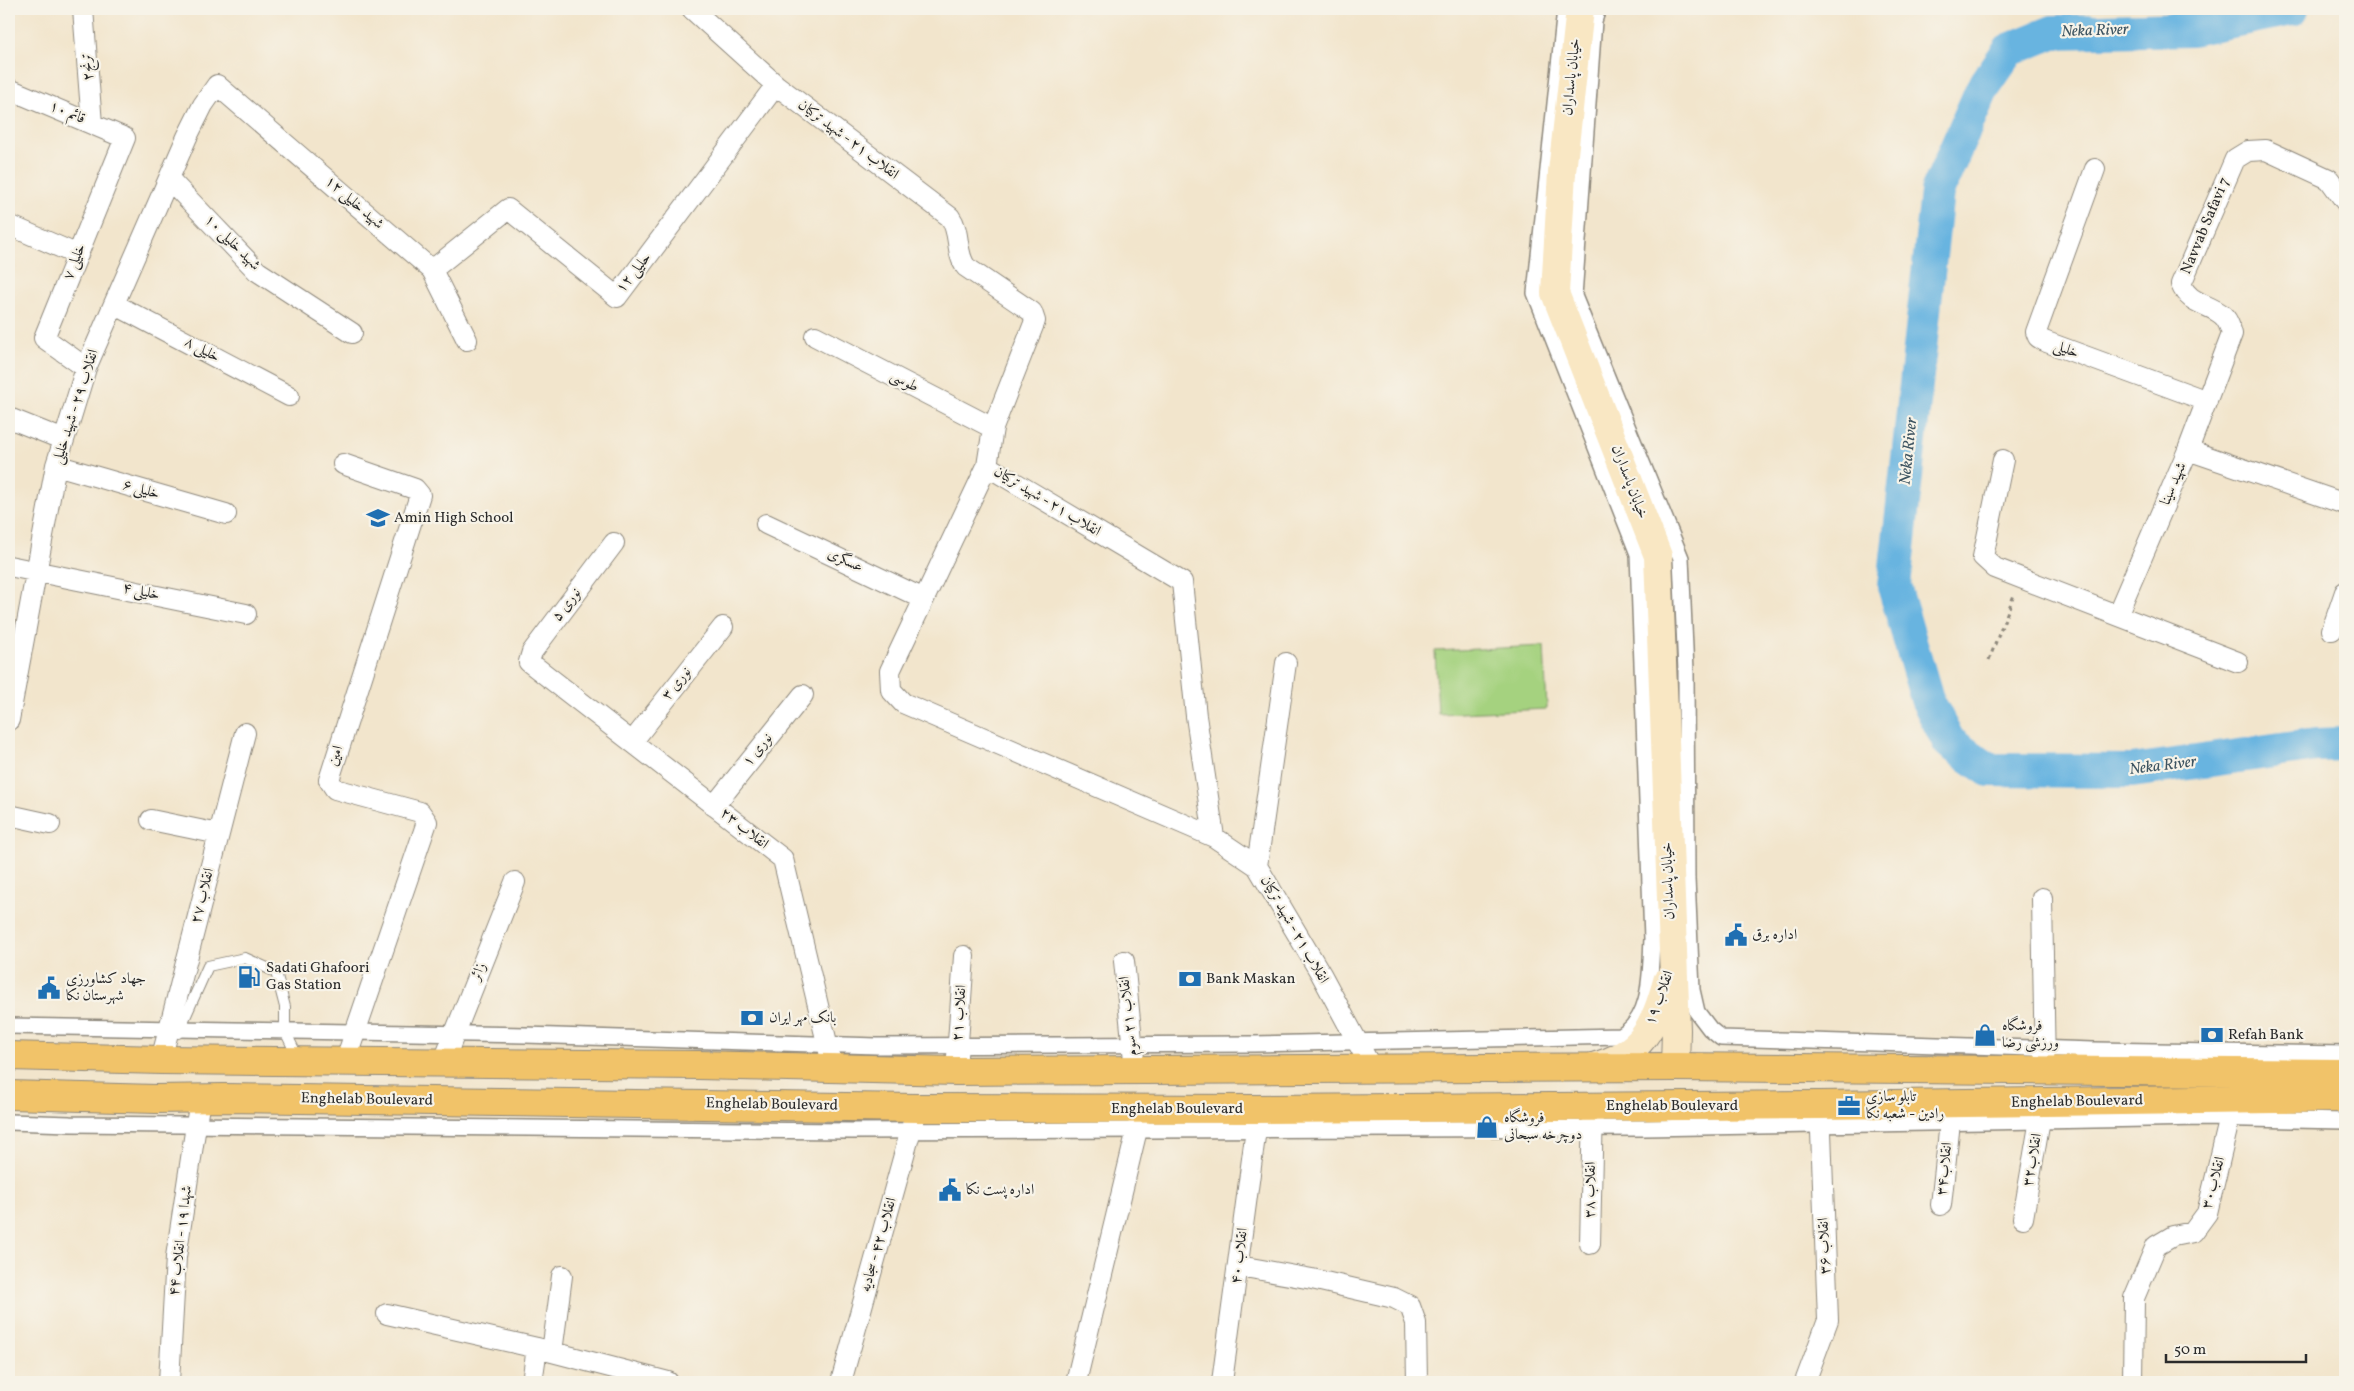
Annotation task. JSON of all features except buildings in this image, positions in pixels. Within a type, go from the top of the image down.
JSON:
[{"type":"main road","name":"خیابان پاسداران","points":[[1580,9],[1562,172],[1554,293],[1658,556],[1672,965]]},
{"type":"main road","name":"انقلاب ۱۹","points":[[1672,965],[1675,1067]]},
{"type":"main road","name":"انقلاب ۱۹","points":[[1591,1067],[1613,1062],[1625,1055],[1649,1030],[1654,1022],[1672,965]]},
{"type":"main road","name":"Enghelab Boulevard","points":[[9,1056],[161,1060],[563,1064],[830,1056],[1134,1058],[1372,1069],[1675,1067],[2045,1059],[2345,1073]]},
{"type":"main road","points":[[563,1064],[556,1072],[554,1084],[558,1094],[567,1102]]},
{"type":"main road","points":[[1675,1067],[1676,1106]]},
{"type":"main road","name":"Enghelab Boulevard","points":[[9,1095],[198,1112],[224,1098],[567,1102],[913,1119],[1139,1120],[1592,1116],[1676,1106],[1820,1115],[2233,1109],[2345,1098]]},
{"type":"street","name":"ترنج۲","points":[[83,9],[92,124]]},
{"type":"street","name":"انقلاب ۲۱ - شهید ترکیان","points":[[692,9],[776,86],[950,217],[956,224],[962,262],[966,268],[1032,312],[1035,321],[993,428],[987,466],[1182,582],[1196,716],[1214,837],[1257,866],[1321,974],[1372,1069]]},
{"type":"street","points":[[1134,1058],[1357,1042],[1622,1036],[1635,1025],[1641,1015],[1649,987],[1652,939],[1638,554],[1535,293],[1565,9]]},
{"type":"street","points":[[1598,9],[1594,21],[1574,296],[1681,558],[1686,671],[1687,880],[1692,990],[1697,1012],[1710,1029],[1721,1038],[2045,1059],[2345,1054]]},
{"type":"street","name":"انقلاب ۲۹ - شهید خلیلی","points":[[9,720],[56,465],[86,368],[199,113],[217,85]]},
{"type":"street","name":"شهید خلیلی ۱۲","points":[[217,85],[432,270],[467,340]]},
{"type":"street","name":"حلیلی ۱۲","points":[[432,270],[508,209],[617,297],[776,86]]},
{"type":"street","name":"قائم ۱۰","points":[[9,89],[125,138]]},
{"type":"street","name":"خلیلی ۷","points":[[86,368],[44,338],[125,138]]},
{"type":"street","name":"Navvab Safavi 7","points":[[2188,450],[2232,334],[2228,321],[2222,314],[2189,298],[2181,284],[2235,159],[2248,151],[2266,150],[2329,179],[2345,201]]},
{"type":"street","name":"خلیلی","points":[[2094,169],[2036,332],[2038,337],[2044,341],[2208,401]]},
{"type":"street","name":"شهید خلیلی ۱۰","points":[[169,179],[257,270],[352,333]]},
{"type":"street","points":[[9,225],[78,255]]},
{"type":"street","name":"خلیلی ۸","points":[[114,304],[289,396]]},
{"type":"street","name":"طوسی","points":[[815,336],[993,428]]},
{"type":"street","points":[[9,418],[64,440]]},
{"type":"street","name":"شهید سینا","points":[[2117,615],[2188,450],[2345,504]]},
{"type":"street","points":[[2003,460],[1983,557],[1996,568],[2020,578],[2238,662]]},
{"type":"street","name":"امین","points":[[343,464],[415,489],[420,495],[329,780],[335,789],[420,812],[427,822],[345,1062]]},
{"type":"street","name":"خلیلی ۶","points":[[56,465],[226,514]]},
{"type":"street","points":[[987,466],[890,671],[891,690],[903,703],[1214,837]]},
{"type":"street","name":"عسگری","points":[[766,524],[924,598]]},
{"type":"street","name":"نوری ۵","points":[[537,667],[529,662],[532,652],[614,543]]},
{"type":"street","name":"خلیلی ۴","points":[[9,566],[246,614]]},
{"type":"street","points":[[2332,630],[2345,592]]},
{"type":"street","name":"نوری ۳","points":[[632,742],[722,627]]},
{"type":"street","points":[[1257,866],[1286,662]]},
{"type":"street","name":"انقلاب ۲۳","points":[[537,667],[783,859],[830,1056]]},
{"type":"street","name":"نوری ۱","points":[[714,806],[803,695]]},
{"type":"street","name":"انقلاب ۲۷","points":[[161,1060],[175,1029],[219,834],[245,733]]},
{"type":"street","points":[[9,814],[50,824]]},
{"type":"street","points":[[151,820],[219,834]]},
{"type":"street","name":"زائر","points":[[443,1063],[515,882]]},
{"type":"street","points":[[2042,898],[2045,1059]]},
{"type":"street","name":"انقلاب ۲۱","points":[[957,1058],[964,956]]},
{"type":"street","name":"انقلاب ۲۱ سوم","points":[[1124,961],[1134,1058]]},
{"type":"street","points":[[9,1026],[455,1034],[830,1056]]},
{"type":"street","points":[[2233,1109],[2345,1121]]},
{"type":"street","name":"انقلاب۳۰","points":[[2133,1382],[2134,1298],[2156,1246],[2173,1236],[2193,1232],[2207,1213],[2233,1109]]},
{"type":"street","points":[[9,1122],[70,1124],[198,1112],[913,1119]]},
{"type":"street","name":"شهدا ۱۹ - انقلاب ۴۴","points":[[169,1382],[176,1257],[198,1112]]},
{"type":"street","name":"انقلاب۳۲","points":[[2023,1218],[2041,1112]]},
{"type":"street","name":"انقلاب۳۴","points":[[1941,1204],[1951,1114]]},
{"type":"street","points":[[1076,1382],[1139,1120],[1256,1129],[1592,1116],[1645,1128],[1820,1115]]},
{"type":"street","name":"انقلاب ۳۶","points":[[1805,1382],[1828,1320],[1820,1115]]},
{"type":"street","name":"انقلاب ۳۸","points":[[1590,1244],[1592,1116]]},
{"type":"street","name":"انقلاب ۴۲ - سجادیه","points":[[841,1382],[913,1119]]},
{"type":"street","name":"انقلاب ۴۰","points":[[1222,1382],[1256,1129]]},
{"type":"street","points":[[1239,1266],[1312,1279],[1394,1298],[1410,1306],[1416,1323],[1417,1382]]},
{"type":"street","points":[[532,1382],[544,1350],[562,1276]]},
{"type":"street","points":[[387,1314],[544,1350],[668,1382]]},
{"type":"lane","points":[[175,1029],[208,966],[245,958],[276,972],[285,1007],[285,1031],[300,1062]]},
{"type":"path","points":[[1989,660],[2020,578]]},
{"type":"green space","points":[[1544,646],[1547,709],[1438,714],[1435,651]]},
{"type":"waterway","name":"Neka River","points":[[2292,9],[2191,29],[2053,32],[2009,50],[1982,89],[1937,192],[1894,586],[1927,699],[1949,742],[1989,770],[2132,771],[2317,745],[2345,744]]},
{"type":"place","name":"Amin High School","points":[[378,518]]},
{"type":"place","name":"اداره برق","points":[[1736,935]]},
{"type":"place","name":"Sadati Ghafoori Gas Station","points":[[249,977]]},
{"type":"place","name":"Bank Maskan","points":[[1190,979]]},
{"type":"place","name":"جهاد کشاورزی شهرستان نکا","points":[[49,988]]},
{"type":"place","name":"بانک مهر ایران","points":[[752,1018]]},
{"type":"place","name":"فروشگاه ورزشی رضا","points":[[1985,1035]]},
{"type":"place","name":"Refah Bank","points":[[2212,1035]]},
{"type":"place","name":"تابلو سازی رادین - شعبه نکا","points":[[1849,1106]]},
{"type":"place","name":"فروشگاه دوچرخه سبحانی","points":[[1487,1127]]},
{"type":"place","name":"اداره پست نکا","points":[[950,1190]]}]
